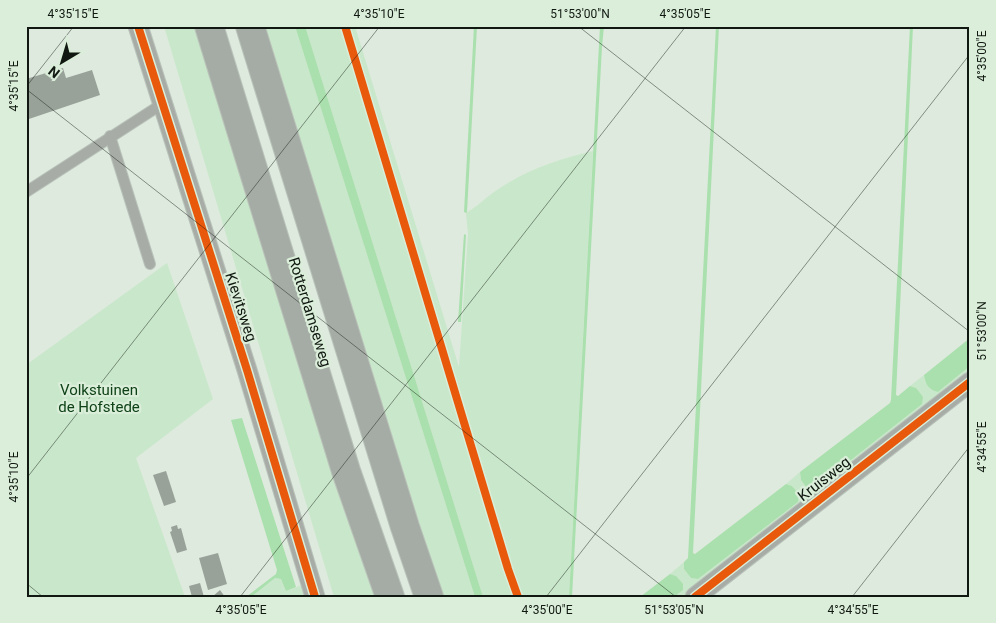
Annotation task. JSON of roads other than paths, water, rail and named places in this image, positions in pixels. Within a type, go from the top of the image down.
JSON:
[{"type":"main road","name":"Rotterdamseweg","points":[[209,26],[346,471],[390,597]]},
{"type":"main road","name":"Rotterdamseweg","points":[[250,26],[405,527],[429,597]]},
{"type":"street","name":"Kievitsweg","points":[[138,26],[247,370],[315,597]]},
{"type":"street","name":"Kruisweg","points":[[695,597],[970,382]]},
{"type":"lane","points":[[26,192],[162,104]]},
{"type":"lane","points":[[110,136],[150,264]]},
{"type":"park label","name":"Volkstuinen de Hofstede","points":[[99,398]]}]
